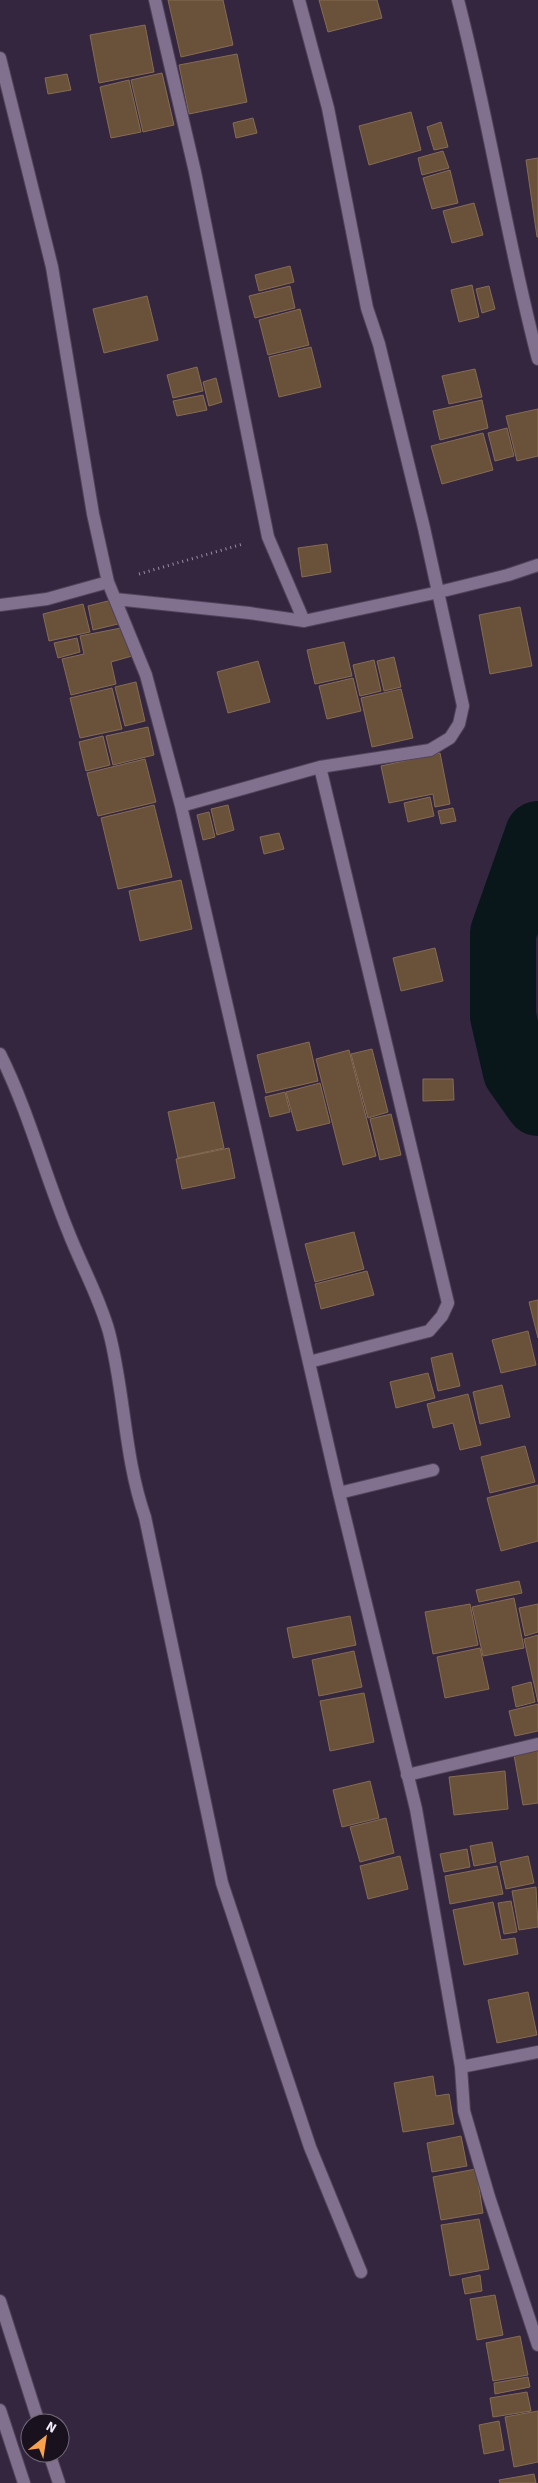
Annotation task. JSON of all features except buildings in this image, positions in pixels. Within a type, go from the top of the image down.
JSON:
[{"type":"street","points":[[154,0],[195,172],[268,537],[304,621]]},
{"type":"street","points":[[181,806],[320,768],[430,750],[450,738],[459,724],[464,706],[439,592],[379,344],[367,308],[328,108],[299,0]]},
{"type":"street","points":[[458,0],[478,79],[527,318],[538,359]]},
{"type":"street","points":[[0,58],[52,267],[93,514],[108,582],[146,675],[181,806],[339,1493],[416,1809],[461,2067],[464,2111],[489,2197],[538,2345]]},
{"type":"street","points":[[115,599],[249,613],[304,621],[439,592],[508,575],[538,565]]},
{"type":"street","points":[[0,605],[47,599],[108,582]]},
{"type":"street","points":[[309,1362],[429,1331],[442,1316],[448,1303],[320,768]]},
{"type":"street","points":[[0,1054],[35,1140],[68,1231],[101,1305],[116,1364],[128,1458],[145,1517],[172,1653],[222,1882],[310,2147],[361,2272]]},
{"type":"street","points":[[339,1493],[433,1470]]},
{"type":"street","points":[[407,1775],[538,1744]]},
{"type":"street","points":[[461,2067],[538,2052]]},
{"type":"street","points":[[0,2301],[35,2413]]},
{"type":"street","points":[[0,2410],[24,2483]]},
{"type":"street","points":[[52,2463],[59,2483]]},
{"type":"path","points":[[108,582],[268,537]]},
{"type":"waterway","points":[[538,834],[503,933],[503,1016],[516,1072],[538,1103]]}]
